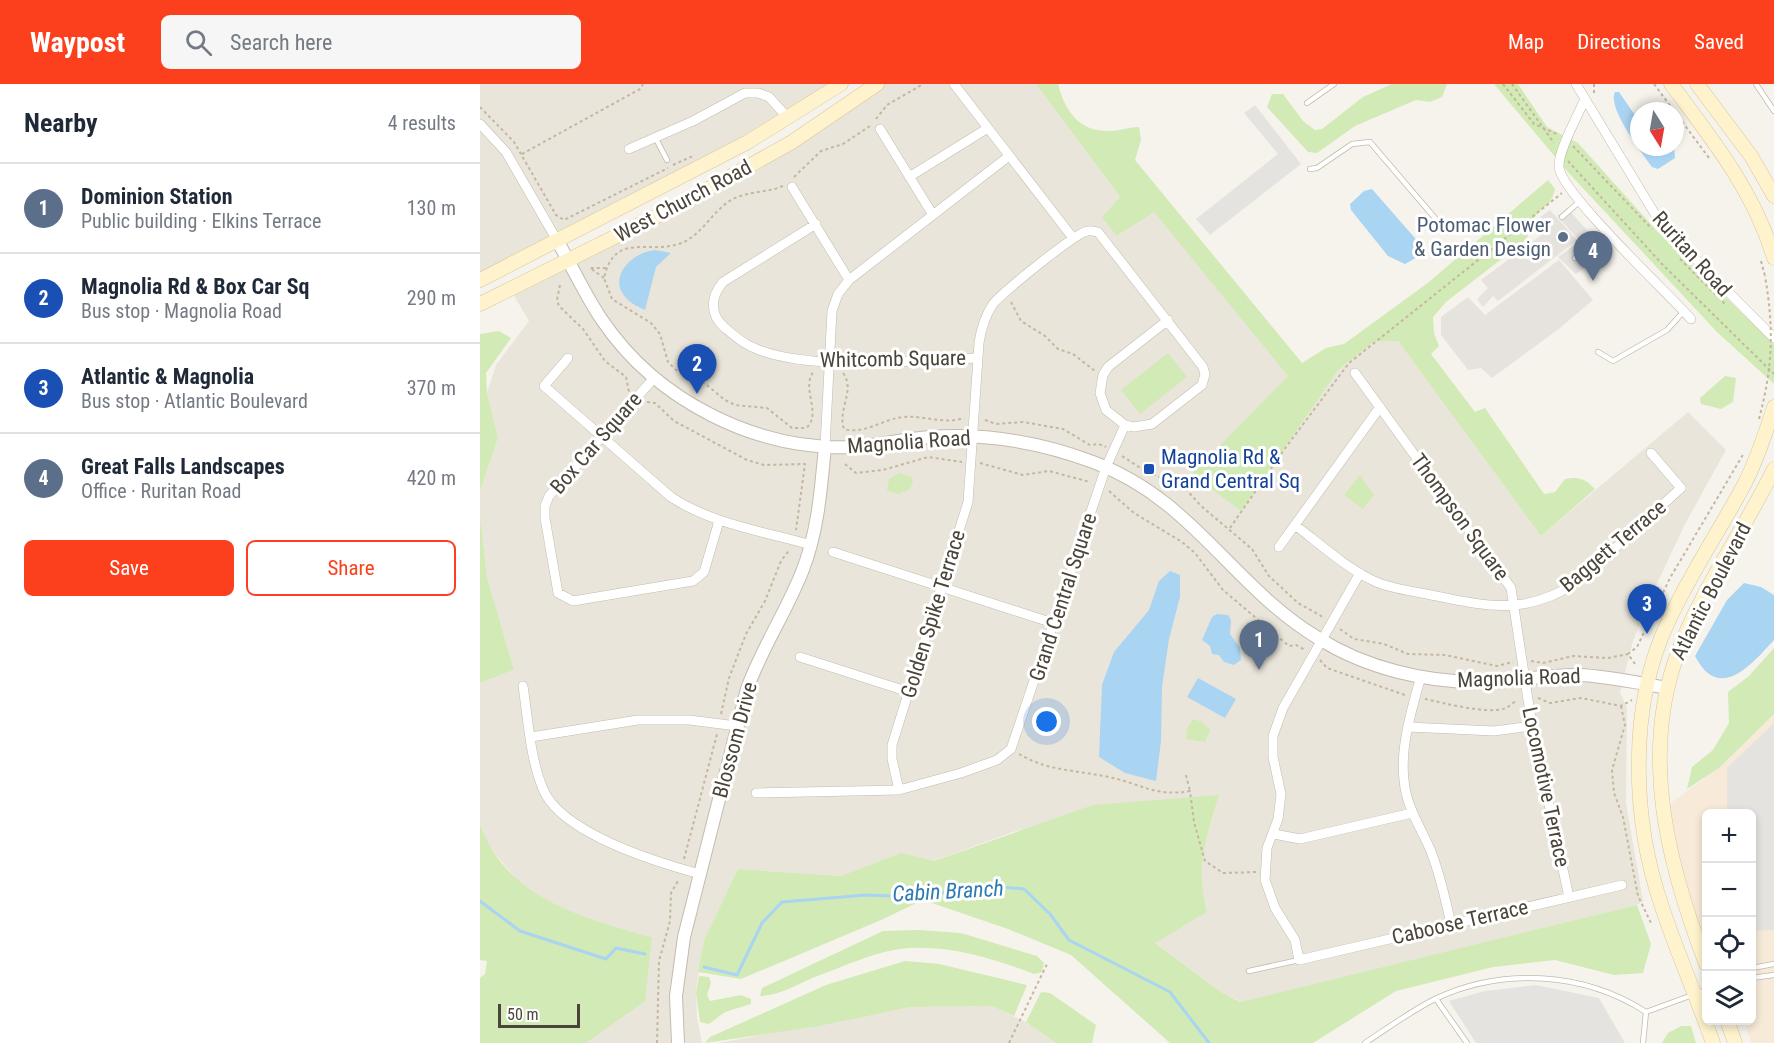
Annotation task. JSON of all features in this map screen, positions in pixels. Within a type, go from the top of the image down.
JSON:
[{"type":"main road","name":"West Church Road","points":[[480,280],[558,242],[788,118],[841,84]]},
{"type":"main road","name":"West Church Road","points":[[480,304],[685,202],[792,142],[877,84]]},
{"type":"main road","points":[[1671,84],[1743,184],[1764,226],[1767,257]]},
{"type":"main road","points":[[1697,84],[1751,156],[1774,196]]},
{"type":"main road","name":"Atlantic Boulevard","points":[[1702,992],[1661,905],[1648,849],[1639,793],[1640,745],[1647,684],[1667,624],[1746,481],[1764,420],[1774,407]]},
{"type":"main road","name":"Atlantic Boulevard","points":[[1702,952],[1684,908],[1667,840],[1659,745],[1667,688],[1686,633],[1774,469]]},
{"type":"main road","name":"Atlantic Boulevard","points":[[1709,1025],[1713,1043]]},
{"type":"main road","points":[[1729,1025],[1735,1043]]},
{"type":"street","points":[[954,84],[1073,238],[1089,231],[1098,232],[1105,238],[1168,320],[1203,367],[1205,379],[1198,390],[1152,424],[1134,427],[1125,425],[1112,417],[1102,402],[1103,375],[1115,361],[1168,320]]},
{"type":"street","name":"Ruritan Road","points":[[1576,84],[1661,224],[1770,341]]},
{"type":"street","points":[[629,149],[749,93],[769,97],[788,118]]},
{"type":"street","points":[[1562,154],[1585,99]]},
{"type":"street","name":"Magnolia Road","points":[[480,124],[506,152],[603,321],[619,343],[654,378],[696,407],[721,420],[774,439],[825,446],[863,446],[927,437],[974,437],[1031,444],[1106,467],[1137,483],[1179,512],[1218,548],[1264,599],[1320,640],[1358,658],[1420,676],[1484,682],[1578,675],[1667,688]]},
{"type":"street","points":[[909,177],[988,128]]},
{"type":"street","points":[[880,129],[933,214]]},
{"type":"street","name":"Ruritan Road","points":[[1562,154],[1559,166],[1569,188],[1579,202],[1691,319]]},
{"type":"street","points":[[825,446],[834,302],[849,280],[1009,156]]},
{"type":"street","points":[[792,187],[849,280]]},
{"type":"street","name":"Whitcomb Square","points":[[816,224],[723,282],[714,298],[713,307],[719,323],[749,346],[829,367],[978,358]]},
{"type":"street","name":"Golden Spike Terrace","points":[[898,790],[892,759],[892,745],[968,502],[980,334],[986,316],[1004,294],[1073,238]]},
{"type":"street","points":[[568,358],[544,386],[671,497],[688,508],[719,522],[811,545]]},
{"type":"street","name":"Thompson Square","points":[[1354,373],[1507,580],[1514,607],[1525,678]]},
{"type":"street","name":"Box Car Square","points":[[654,378],[554,489],[545,506],[555,586],[565,599],[573,601],[693,581],[704,572],[719,522]]},
{"type":"street","points":[[1279,548],[1380,407]]},
{"type":"street","name":"Grand Central Square","points":[[1011,749],[1106,467],[1125,425]]},
{"type":"street","name":"Blossom Drive","points":[[678,1043],[676,996],[678,968],[700,874],[737,726],[757,661],[795,588],[811,545],[821,493],[825,446]]},
{"type":"street","name":"Baggett Terrace","points":[[1295,525],[1359,573],[1390,586],[1478,605],[1514,607],[1549,598],[1580,580],[1681,488],[1651,453]]},
{"type":"street","points":[[833,552],[1053,623]]},
{"type":"street","points":[[1299,960],[1295,939],[1269,894],[1265,872],[1267,848],[1274,834],[1281,794],[1272,748],[1275,726],[1320,640],[1359,573]]},
{"type":"street","points":[[800,657],[909,692]]},
{"type":"street","points":[[1420,676],[1408,727],[1404,781],[1412,813],[1441,879],[1451,924]]},
{"type":"street","name":"Locomotive Terrace","points":[[1525,678],[1532,726],[1569,897]]},
{"type":"street","points":[[523,686],[531,737],[543,789],[563,817],[577,827],[700,874]]},
{"type":"street","points":[[531,737],[638,720],[665,719],[737,726]]},
{"type":"street","points":[[1408,727],[1494,731],[1532,726]]},
{"type":"street","points":[[756,793],[898,790],[961,773],[997,760],[1011,749]]},
{"type":"street","points":[[1274,834],[1300,839],[1412,813]]},
{"type":"street","name":"Caboose Terrace","points":[[1299,960],[1622,885]]},
{"type":"lane","points":[[1307,104],[1334,84]]},
{"type":"lane","points":[[1756,84],[1774,111]]},
{"type":"lane","points":[[655,137],[667,160]]},
{"type":"lane","points":[[1310,170],[1317,168],[1352,144],[1370,141],[1440,224]]},
{"type":"lane","points":[[1562,217],[1579,202]]},
{"type":"lane","points":[[1575,258],[1609,233]]},
{"type":"lane","points":[[1598,352],[1612,361],[1667,330],[1684,311]]},
{"type":"lane","points":[[1249,971],[1299,960]]},
{"type":"lane","points":[[1756,967],[1774,964]]},
{"type":"lane","points":[[1756,977],[1774,975]]},
{"type":"lane","points":[[1365,1043],[1436,999],[1469,987],[1511,980],[1552,977],[1586,984],[1624,998],[1646,1012]]},
{"type":"lane","points":[[1646,1012],[1702,992]]},
{"type":"lane","points":[[1436,999],[1467,1043]]},
{"type":"lane","points":[[1643,1043],[1646,1012]]},
{"type":"path","points":[[522,154],[640,89],[643,84]]},
{"type":"path","points":[[923,84],[887,105],[862,132],[843,144],[821,151],[786,183],[732,200],[698,231],[677,245],[623,249],[615,254],[606,268],[604,278],[612,299],[651,323],[660,334],[668,362],[676,370],[703,382],[735,405],[767,408],[792,428],[806,428],[813,415],[809,389],[811,375],[814,371],[829,367],[845,373],[847,397],[841,422],[844,429],[861,430],[886,420],[903,417],[955,422],[963,418],[996,424],[1023,422],[1063,429],[1090,446],[1099,444],[1137,467],[1184,487],[1217,521],[1230,528],[1252,549],[1269,576],[1298,603],[1354,639],[1384,644],[1408,654],[1446,655],[1497,666],[1521,661],[1543,663],[1573,656],[1608,658],[1628,654],[1637,646],[1670,578],[1746,449]]},
{"type":"path","points":[[1503,84],[1534,124],[1568,141],[1654,232]]},
{"type":"path","points":[[1512,84],[1562,154],[1662,264],[1774,374]]},
{"type":"path","points":[[1654,84],[1668,102]]},
{"type":"path","points":[[480,107],[503,128],[522,154],[556,215],[564,220],[697,154]]},
{"type":"path","points":[[1684,124],[1714,166]]},
{"type":"path","points":[[1230,528],[1348,363],[1438,294],[1549,201],[1569,188]]},
{"type":"path","points":[[1677,256],[1725,304]]},
{"type":"path","points":[[1755,429],[1764,420],[1773,342],[1772,316],[1764,276],[1767,257]]},
{"type":"path","points":[[604,278],[590,268],[606,268]]},
{"type":"path","points":[[560,285],[559,306],[583,329],[604,361],[626,377],[629,382],[628,391],[636,397],[644,402],[655,403],[674,421],[747,460],[764,465],[805,464],[794,540],[746,634],[729,678],[682,869],[671,893],[670,921],[659,961],[657,1043]]},
{"type":"path","points":[[1004,294],[1018,311],[1021,321],[1045,336],[1058,350],[1074,354],[1089,365],[1089,368],[1103,375]]},
{"type":"path","points":[[1770,341],[1774,352]]},
{"type":"path","points":[[1628,654],[1635,664]]},
{"type":"path","points":[[1621,706],[1625,725],[1612,770],[1612,780],[1638,896],[1651,923]]},
{"type":"path","points":[[1011,749],[1029,761],[1065,772],[1114,778],[1163,794],[1190,791]]},
{"type":"path","points":[[1186,775],[1194,822],[1205,861],[1224,873],[1265,872]]},
{"type":"path","points":[[1009,1043],[1047,964]]},
{"type":"shaded area","points":[[480,84],[841,84],[480,276]]},
{"type":"shaded area","points":[[877,84],[1036,84],[1120,197],[1118,236],[1154,211],[1288,376],[1258,408],[1241,511],[1339,369],[1375,341],[1398,341],[1541,536],[1688,412],[1726,450],[1685,524],[1653,592],[1633,641],[1620,692],[1627,708],[1626,803],[1643,901],[1637,905],[1241,1002],[1221,992],[1154,942],[1207,912],[1201,888],[1201,858],[1219,795],[1058,819],[1013,832],[933,861],[901,854],[841,876],[738,869],[704,940],[696,989],[697,1017],[702,1043],[586,1043],[652,937],[583,919],[526,890],[487,844],[480,825],[480,683],[514,670],[487,577],[480,516],[480,491],[498,438],[487,393],[496,365],[529,321],[510,289],[685,202]]},
{"type":"shaded area","points":[[1255,105],[1301,164],[1210,235],[1196,219],[1278,154],[1244,113]]},
{"type":"shaded area","points":[[1567,208],[1606,251],[1576,274],[1558,257],[1580,241],[1557,216]]},
{"type":"shaded area","points":[[1550,210],[1577,240],[1498,301],[1493,296],[1483,307],[1477,299],[1488,288],[1481,280],[1544,233],[1536,220]]},
{"type":"shaded area","points":[[1559,260],[1593,300],[1560,328],[1492,378],[1481,368],[1468,370],[1441,335],[1441,317],[1468,297],[1485,315]]},
{"type":"shaded area","points":[[1774,714],[1774,1043],[1751,1043],[1746,1025],[1756,1025],[1756,809],[1702,809],[1702,935],[1691,906],[1668,805],[1719,768]]},
{"type":"shaded area","points":[[1774,723],[1774,930],[1756,931],[1756,809],[1727,809],[1727,768]]},
{"type":"shaded area","points":[[1536,985],[1599,998],[1625,1043],[1476,1043],[1449,1001],[1485,991]]},
{"type":"shaded area","points":[[991,1006],[1026,1022],[1056,1043],[718,1043],[910,1007]]},
{"type":"green space","points":[[1036,84],[1058,84],[1069,111],[1082,124],[1090,128],[1110,131],[1139,127],[1141,140],[1135,160],[1302,363],[1326,348],[1344,344],[1429,282],[1548,180],[1555,189],[1553,195],[1532,222],[1526,240],[1446,302],[1433,317],[1434,333],[1439,346],[1431,354],[1475,412],[1485,408],[1544,494],[1555,492],[1565,479],[1570,478],[1582,479],[1595,489],[1541,536],[1398,341],[1375,341],[1339,369],[1241,511],[1192,474],[1288,376],[1154,212],[1117,236],[1102,217],[1120,197]]},
{"type":"green space","points":[[1392,84],[1447,84],[1442,97],[1430,102],[1416,100],[1355,126],[1317,153],[1308,152],[1267,107],[1272,94],[1283,94],[1303,121],[1315,130],[1322,129],[1363,97]]},
{"type":"green space","points":[[1494,84],[1518,84],[1547,127],[1578,143],[1657,231],[1774,344],[1774,384],[1717,332],[1567,171]]},
{"type":"green space","points":[[499,331],[511,338],[486,373],[487,393],[498,438],[480,491],[480,334]]},
{"type":"green space","points":[[1168,353],[1187,377],[1140,414],[1121,390]]},
{"type":"green space","points":[[1725,376],[1736,378],[1733,402],[1721,409],[1701,404],[1700,398]]},
{"type":"green space","points":[[899,473],[911,477],[913,481],[910,489],[899,494],[887,491],[889,479]]},
{"type":"green space","points":[[1360,475],[1374,495],[1363,509],[1344,495]]},
{"type":"green space","points":[[480,516],[487,577],[514,670],[480,683]]},
{"type":"green space","points":[[1774,648],[1774,714],[1719,768],[1687,789],[1692,767],[1713,750],[1729,723],[1728,692],[1749,676]]},
{"type":"green space","points":[[1193,719],[1202,722],[1210,730],[1205,742],[1186,739],[1187,728]]},
{"type":"green space","points":[[1219,795],[1206,840],[1202,866],[1207,912],[1155,943],[1221,992],[1240,1002],[1637,905],[1651,944],[1643,973],[1614,975],[1555,960],[1493,967],[1396,991],[1313,1043],[1170,1043],[1071,955],[1008,929],[923,900],[741,979],[698,972],[704,940],[738,869],[841,876],[901,853],[934,861],[1093,805]]},
{"type":"green space","points":[[480,825],[493,850],[509,871],[528,888],[574,913],[652,937],[645,1001],[586,1043],[480,1043],[480,978],[485,974],[487,961],[480,960]]},
{"type":"green space","points":[[919,930],[961,933],[1037,956],[1044,963],[1042,972],[1034,974],[985,957],[951,950],[899,949],[859,960],[783,991],[760,996],[762,988],[883,931]]},
{"type":"green space","points":[[905,961],[939,964],[1027,985],[1014,1016],[991,1006],[910,1007],[819,1026],[705,1043],[710,1037],[826,985]]},
{"type":"green space","points":[[699,976],[709,977],[711,983],[707,995],[710,1001],[741,995],[751,999],[751,1004],[725,1012],[709,1024],[700,1022],[696,992]]},
{"type":"green space","points":[[1041,992],[1050,993],[1096,1025],[1092,1043],[1056,1043],[1026,1022]]},
{"type":"green space","points":[[1681,1026],[1691,1026],[1696,1043],[1662,1043],[1668,1033]]},
{"type":"water","points":[[1615,92],[1619,92],[1630,108],[1630,134],[1616,108]]},
{"type":"water","points":[[1644,156],[1675,156],[1658,169],[1652,167]]},
{"type":"water","points":[[1372,189],[1421,245],[1422,251],[1419,256],[1405,264],[1388,256],[1351,210],[1350,204],[1364,191]]},
{"type":"water","points":[[655,250],[671,253],[656,267],[645,310],[630,301],[622,292],[619,283],[620,275],[630,261]]},
{"type":"water","points":[[1170,571],[1180,575],[1180,597],[1169,639],[1162,687],[1161,741],[1156,781],[1125,773],[1099,757],[1102,685],[1114,652],[1149,610],[1159,581]]},
{"type":"water","points":[[1744,583],[1761,587],[1774,595],[1774,640],[1755,660],[1735,675],[1724,678],[1714,677],[1704,670],[1695,656],[1727,600]]},
{"type":"water","points":[[1217,614],[1228,615],[1231,620],[1230,634],[1240,648],[1241,660],[1234,665],[1224,662],[1219,655],[1212,654],[1210,646],[1202,640],[1212,617]]},
{"type":"water","points":[[1198,678],[1236,699],[1225,718],[1187,697]]},
{"type":"waterway","name":"Cabin Branch","points":[[704,967],[737,975],[762,923],[782,902],[866,895],[895,896],[929,890],[953,894],[989,886],[1024,889],[1050,914],[1069,940],[1170,992],[1209,1043]]},
{"type":"waterway","name":"Cabin Branch","points":[[480,901],[520,931],[606,959],[616,948],[645,954]]},
{"type":"place","name":"Potomac Flower & Garden Design","points":[[1563,237]]},
{"type":"place","name":"Great Falls Landscapes","points":[[1593,281]]},
{"type":"place","name":"Magnolia Rd & Box Car Sq","points":[[697,394]]},
{"type":"place","name":"Magnolia Rd & Grand Central Sq","points":[[1149,469]]},
{"type":"place","name":"Atlantic & Magnolia","points":[[1647,634]]},
{"type":"place","name":"Dominion Station","points":[[1259,670]]}]
